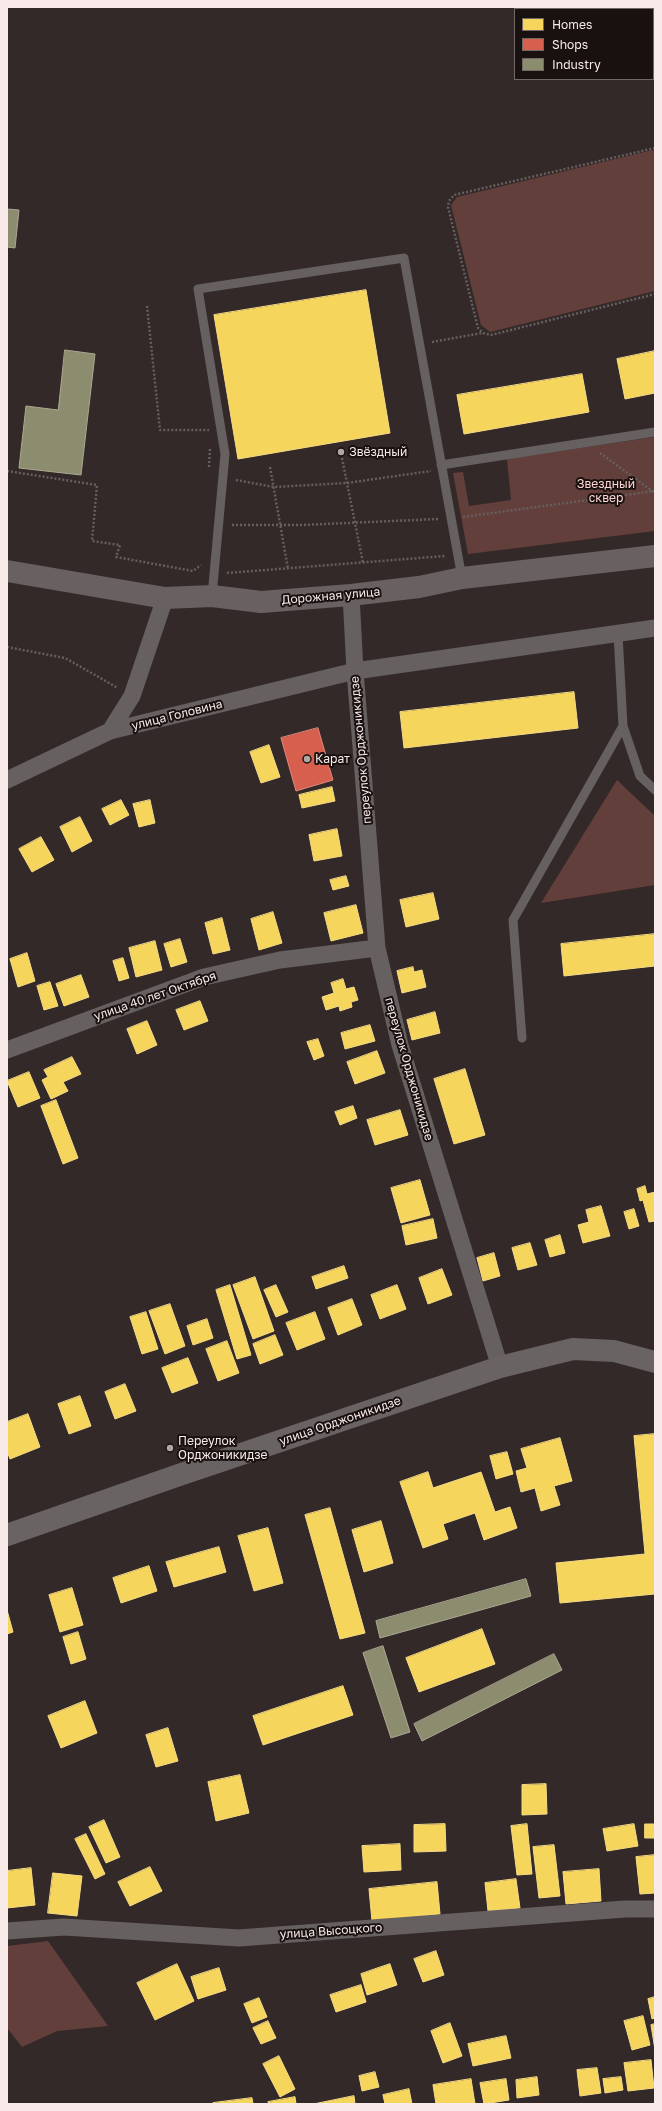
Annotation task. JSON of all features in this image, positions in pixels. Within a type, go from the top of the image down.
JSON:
[{"type":"main road","name":"Дорожная улица","points":[[7,571],[165,598],[212,596],[261,602],[351,595],[419,587],[462,578],[655,556]]},
{"type":"main road","name":"улица Орджоникидзе","points":[[7,1535],[179,1475],[500,1367],[572,1348],[614,1351],[655,1362]]},
{"type":"street","name":"переулок Орджоникидзе","points":[[351,595],[354,671],[377,948],[400,1045],[500,1367]]},
{"type":"street","points":[[110,731],[132,696],[165,598]]},
{"type":"street","name":"улица Головина","points":[[7,780],[110,731],[354,671],[655,628]]},
{"type":"street","name":"улица 40 лет Октября","points":[[7,1050],[204,977],[280,960],[377,948]]},
{"type":"street","name":"улица Высоцкого","points":[[7,1931],[64,1927],[239,1938],[625,1909],[655,1909]]},
{"type":"lane","points":[[212,596],[225,454],[198,289],[404,258],[420,345],[438,468],[451,518],[462,578]]},
{"type":"lane","points":[[438,468],[655,432]]},
{"type":"lane","points":[[618,634],[623,726],[640,776],[655,790]]},
{"type":"lane","points":[[522,1038],[513,920],[623,726]]},
{"type":"path","points":[[483,333],[478,328],[448,207],[449,200],[454,195],[655,148]]},
{"type":"path","points":[[420,345],[483,333],[491,335],[655,294]]},
{"type":"path","points":[[147,306],[160,430],[210,430],[210,438]]},
{"type":"path","points":[[210,445],[209,475],[274,487],[347,483],[438,468]]},
{"type":"path","points":[[598,451],[654,492]]},
{"type":"path","points":[[342,458],[363,563]]},
{"type":"path","points":[[270,467],[288,569]]},
{"type":"path","points":[[7,472],[97,485],[92,541],[120,546],[116,557],[193,571],[200,567],[202,563]]},
{"type":"path","points":[[219,525],[355,523],[451,518],[654,492]]},
{"type":"path","points":[[200,567],[230,574],[457,555]]},
{"type":"path","points":[[7,647],[65,658],[132,696]]},
{"type":"green space","points":[[653,150],[655,152],[655,291],[490,332],[481,325],[451,205],[457,197]]},
{"type":"green space","name":"Звездный сквер","points":[[655,437],[655,531],[468,554],[453,473],[463,472],[469,506],[511,500],[507,459]]},
{"type":"green space","points":[[617,780],[655,816],[655,885],[541,903]]},
{"type":"green space","points":[[48,1941],[108,2026],[57,2031],[22,2047],[7,2028],[7,1946]]},
{"type":"building: Homes","points":[[366,290],[390,433],[238,459],[214,315]]},
{"type":"building: Homes","points":[[655,351],[655,393],[625,399],[617,359]]},
{"type":"building: Homes","points":[[582,374],[589,412],[464,434],[457,395]]},
{"type":"building: Homes","points":[[574,692],[578,728],[404,748],[400,712]]},
{"type":"building: Homes","points":[[269,745],[280,777],[261,783],[250,752]]},
{"type":"building: Homes","points":[[332,787],[335,801],[302,808],[299,795]]},
{"type":"building: Homes","points":[[121,800],[129,815],[110,825],[102,809]]},
{"type":"building: Homes","points":[[150,800],[155,823],[139,827],[133,804]]},
{"type":"building: Homes","points":[[80,817],[92,841],[72,852],[60,827]]},
{"type":"building: Homes","points":[[337,829],[342,856],[314,861],[309,835]]},
{"type":"building: Homes","points":[[41,837],[54,860],[32,872],[19,849]]},
{"type":"building: Homes","points":[[346,876],[349,886],[333,890],[330,880]]},
{"type":"building: Homes","points":[[433,893],[439,919],[406,927],[400,900]]},
{"type":"building: Homes","points":[[356,905],[363,933],[331,941],[324,913]]},
{"type":"building: Homes","points":[[273,912],[282,943],[259,950],[251,919]]},
{"type":"building: Homes","points":[[222,918],[230,950],[213,954],[205,923]]},
{"type":"building: Homes","points":[[655,934],[655,966],[564,976],[561,944]]},
{"type":"building: Homes","points":[[180,939],[187,962],[171,967],[164,944]]},
{"type":"building: Homes","points":[[155,941],[162,970],[136,977],[129,948]]},
{"type":"building: Homes","points":[[27,953],[35,981],[18,987],[10,959]]},
{"type":"building: Homes","points":[[123,958],[129,978],[119,981],[113,961]]},
{"type":"building: Homes","points":[[413,967],[414,972],[422,970],[426,987],[402,993],[397,971]]},
{"type":"building: Homes","points":[[81,975],[89,997],[64,1006],[56,984]]},
{"type":"building: Homes","points":[[343,979],[346,989],[354,987],[358,1000],[351,1002],[352,1007],[340,1011],[339,1006],[326,1010],[322,997],[334,993],[331,983]]},
{"type":"building: Homes","points":[[50,982],[58,1006],[44,1010],[37,986]]},
{"type":"building: Homes","points":[[200,1001],[208,1021],[184,1030],[176,1010]]},
{"type":"building: Homes","points":[[435,1012],[440,1033],[412,1040],[407,1020]]},
{"type":"building: Homes","points":[[147,1021],[157,1045],[137,1054],[127,1029]]},
{"type":"building: Homes","points":[[370,1025],[375,1041],[345,1049],[341,1033]]},
{"type":"building: Homes","points":[[318,1039],[324,1056],[314,1060],[307,1042]]},
{"type":"building: Homes","points":[[377,1051],[385,1073],[355,1084],[347,1062]]},
{"type":"building: Homes","points":[[72,1057],[81,1074],[63,1082],[68,1091],[51,1099],[42,1080],[48,1077],[44,1070]]},
{"type":"building: Homes","points":[[465,1069],[485,1135],[454,1144],[434,1079]]},
{"type":"building: Homes","points":[[29,1072],[40,1098],[18,1107],[7,1081]]},
{"type":"building: Homes","points":[[56,1100],[78,1158],[63,1164],[41,1106]]},
{"type":"building: Homes","points":[[353,1106],[357,1118],[340,1125],[335,1112]]},
{"type":"building: Homes","points":[[400,1110],[408,1135],[375,1145],[367,1120]]},
{"type":"building: Homes","points":[[420,1180],[430,1215],[401,1223],[391,1188]]},
{"type":"building: Homes","points":[[645,1186],[647,1194],[655,1192],[655,1221],[649,1222],[643,1200],[640,1201],[637,1189]]},
{"type":"building: Homes","points":[[601,1206],[610,1236],[583,1243],[578,1225],[589,1222],[586,1210]]},
{"type":"building: Homes","points":[[634,1209],[639,1226],[629,1229],[624,1212]]},
{"type":"building: Homes","points":[[433,1219],[437,1238],[406,1245],[402,1226]]},
{"type":"building: Homes","points":[[560,1235],[565,1253],[550,1257],[545,1240]]},
{"type":"building: Homes","points":[[530,1243],[537,1265],[518,1270],[512,1248]]},
{"type":"building: Homes","points":[[494,1253],[500,1276],[483,1281],[477,1258]]},
{"type":"building: Homes","points":[[344,1266],[348,1278],[316,1289],[312,1277]]},
{"type":"building: Homes","points":[[442,1269],[452,1295],[428,1304],[419,1278]]},
{"type":"building: Homes","points":[[255,1277],[274,1331],[253,1339],[233,1285]]},
{"type":"building: Homes","points":[[230,1285],[251,1355],[237,1359],[216,1290]]},
{"type":"building: Homes","points":[[276,1285],[288,1312],[276,1317],[264,1290]]},
{"type":"building: Homes","points":[[397,1285],[406,1309],[380,1319],[371,1295]]},
{"type":"building: Homes","points":[[352,1299],[362,1325],[338,1335],[328,1308]]},
{"type":"building: Homes","points":[[170,1304],[185,1346],[165,1354],[149,1311]]},
{"type":"building: Homes","points":[[146,1312],[158,1349],[142,1354],[130,1317]]},
{"type":"building: Homes","points":[[315,1312],[325,1339],[297,1350],[286,1323]]},
{"type":"building: Homes","points":[[207,1319],[213,1338],[193,1345],[187,1326]]},
{"type":"building: Homes","points":[[275,1335],[283,1355],[260,1364],[253,1344]]},
{"type":"building: Homes","points":[[227,1341],[239,1373],[218,1381],[206,1349]]},
{"type":"building: Homes","points":[[188,1358],[198,1383],[172,1393],[162,1368]]},
{"type":"building: Homes","points":[[125,1384],[136,1411],[115,1419],[105,1392]]},
{"type":"building: Homes","points":[[80,1396],[91,1426],[69,1434],[58,1404]]},
{"type":"building: Homes","points":[[28,1414],[40,1447],[10,1459],[7,1451],[7,1422]]},
{"type":"building: Homes","points":[[655,1434],[655,1594],[560,1603],[556,1563],[645,1554],[634,1436]]},
{"type":"building: Homes","points":[[560,1438],[572,1481],[554,1486],[560,1505],[541,1511],[535,1488],[521,1492],[516,1471],[527,1468],[521,1449]]},
{"type":"building: Homes","points":[[507,1452],[513,1474],[496,1479],[490,1456]]},
{"type":"building: Homes","points":[[428,1472],[433,1488],[481,1472],[495,1512],[510,1507],[517,1528],[484,1540],[475,1513],[443,1524],[448,1539],[423,1548],[400,1482]]},
{"type":"building: Homes","points":[[330,1508],[365,1633],[340,1639],[305,1515]]},
{"type":"building: Homes","points":[[381,1521],[393,1563],[364,1572],[352,1530]]},
{"type":"building: Homes","points":[[268,1528],[283,1583],[254,1591],[238,1536]]},
{"type":"building: Homes","points":[[219,1547],[226,1572],[174,1587],[166,1562]]},
{"type":"building: Homes","points":[[149,1566],[157,1591],[121,1603],[113,1578]]},
{"type":"building: Homes","points":[[72,1588],[83,1625],[60,1632],[49,1595]]},
{"type":"building: Homes","points":[[7,1610],[13,1632],[7,1634]]},
{"type":"building: Homes","points":[[482,1629],[495,1664],[419,1692],[406,1658]]},
{"type":"building: Homes","points":[[78,1632],[86,1659],[71,1664],[63,1637]]},
{"type":"building: Homes","points":[[343,1686],[353,1715],[263,1745],[253,1716]]},
{"type":"building: Homes","points":[[85,1701],[97,1733],[61,1748],[48,1716]]},
{"type":"building: Homes","points":[[168,1728],[178,1761],[156,1767],[146,1735]]},
{"type":"building: Homes","points":[[240,1775],[249,1813],[216,1821],[208,1782]]},
{"type":"building: Homes","points":[[546,1784],[547,1814],[522,1815],[522,1785]]},
{"type":"building: Homes","points":[[104,1820],[120,1857],[106,1863],[89,1827]]},
{"type":"building: Homes","points":[[445,1824],[446,1851],[414,1852],[414,1825]]},
{"type":"building: Homes","points":[[527,1824],[532,1874],[517,1875],[511,1826]]},
{"type":"building: Homes","points":[[634,1824],[638,1846],[607,1851],[603,1829]]},
{"type":"building: Homes","points":[[645,1824],[655,1824],[655,1838],[645,1838]]},
{"type":"building: Homes","points":[[86,1834],[105,1874],[95,1879],[75,1839]]},
{"type":"building: Homes","points":[[400,1844],[401,1870],[364,1872],[362,1846]]},
{"type":"building: Homes","points":[[554,1845],[560,1896],[539,1898],[533,1847]]},
{"type":"building: Homes","points":[[655,1855],[655,1893],[640,1894],[636,1857]]},
{"type":"building: Homes","points":[[150,1867],[162,1891],[130,1906],[118,1882]]},
{"type":"building: Homes","points":[[31,1868],[35,1905],[7,1908],[7,1871]]},
{"type":"building: Homes","points":[[599,1869],[601,1901],[566,1904],[563,1872]]},
{"type":"building: Homes","points":[[53,1873],[82,1876],[77,1916],[48,1913]]},
{"type":"building: Homes","points":[[516,1879],[520,1908],[488,1911],[485,1883]]},
{"type":"building: Homes","points":[[437,1882],[440,1914],[372,1921],[369,1889]]},
{"type":"building: Homes","points":[[436,1951],[444,1975],[423,1982],[414,1959]]},
{"type":"building: Homes","points":[[177,1964],[194,2001],[155,2020],[137,1983]]},
{"type":"building: Homes","points":[[390,1964],[397,1985],[367,1995],[361,1974]]},
{"type":"building: Homes","points":[[219,1968],[226,1990],[198,1999],[191,1977]]},
{"type":"building: Homes","points":[[361,1985],[366,2002],[336,2012],[330,1995]]},
{"type":"building: Homes","points":[[655,1997],[655,2018],[652,2019],[648,1999]]},
{"type":"building: Homes","points":[[259,1998],[267,2017],[252,2023],[244,2004]]},
{"type":"building: Homes","points":[[643,2016],[650,2045],[632,2050],[624,2021]]},
{"type":"building: Homes","points":[[268,2021],[276,2038],[261,2044],[253,2028]]},
{"type":"building: Homes","points":[[450,2023],[462,2056],[443,2063],[431,2031]]},
{"type":"building: Homes","points":[[655,2024],[655,2050],[651,2025]]},
{"type":"building: Homes","points":[[506,2036],[511,2058],[473,2066],[468,2044]]},
{"type":"building: Homes","points":[[279,2056],[295,2089],[280,2097],[263,2064]]},
{"type":"building: Homes","points":[[651,2060],[654,2088],[628,2091],[624,2063]]},
{"type":"building: Homes","points":[[597,2068],[601,2093],[580,2096],[577,2070]]},
{"type":"building: Homes","points":[[375,2072],[379,2087],[362,2091],[359,2076]]},
{"type":"building: Homes","points":[[537,2077],[539,2095],[517,2098],[516,2080]]},
{"type":"building: Homes","points":[[621,2077],[623,2090],[605,2093],[603,2079]]},
{"type":"building: Homes","points":[[471,2079],[475,2104],[436,2104],[433,2085]]},
{"type":"building: Homes","points":[[506,2079],[509,2100],[484,2104],[480,2083]]},
{"type":"building: Homes","points":[[409,2089],[412,2104],[385,2104],[383,2095]]},
{"type":"building: Homes","points":[[354,2096],[355,2104],[314,2104]]},
{"type":"building: Homes","points":[[295,2097],[296,2104],[269,2104],[268,2102]]},
{"type":"building: Homes","points":[[252,2098],[253,2104],[213,2104],[213,2103]]},
{"type":"building: Shops","name":"Карат","points":[[318,728],[333,780],[296,791],[281,738]]},
{"type":"building: Industry","points":[[7,209],[19,210],[15,248],[7,247]]},
{"type":"building: Industry","points":[[65,350],[95,354],[81,475],[19,468],[26,406],[58,410]]},
{"type":"building: Industry","points":[[526,1579],[531,1596],[380,1638],[376,1621]]},
{"type":"building: Industry","points":[[383,1646],[410,1732],[391,1738],[363,1653]]},
{"type":"building: Industry","points":[[554,1654],[562,1670],[422,1741],[414,1724]]},
{"type":"place","name":"Звёздный","points":[[341,452]]},
{"type":"place","name":"Карат","points":[[307,759]]},
{"type":"place","name":"Переулок Орджоникидзе","points":[[170,1448]]}]
